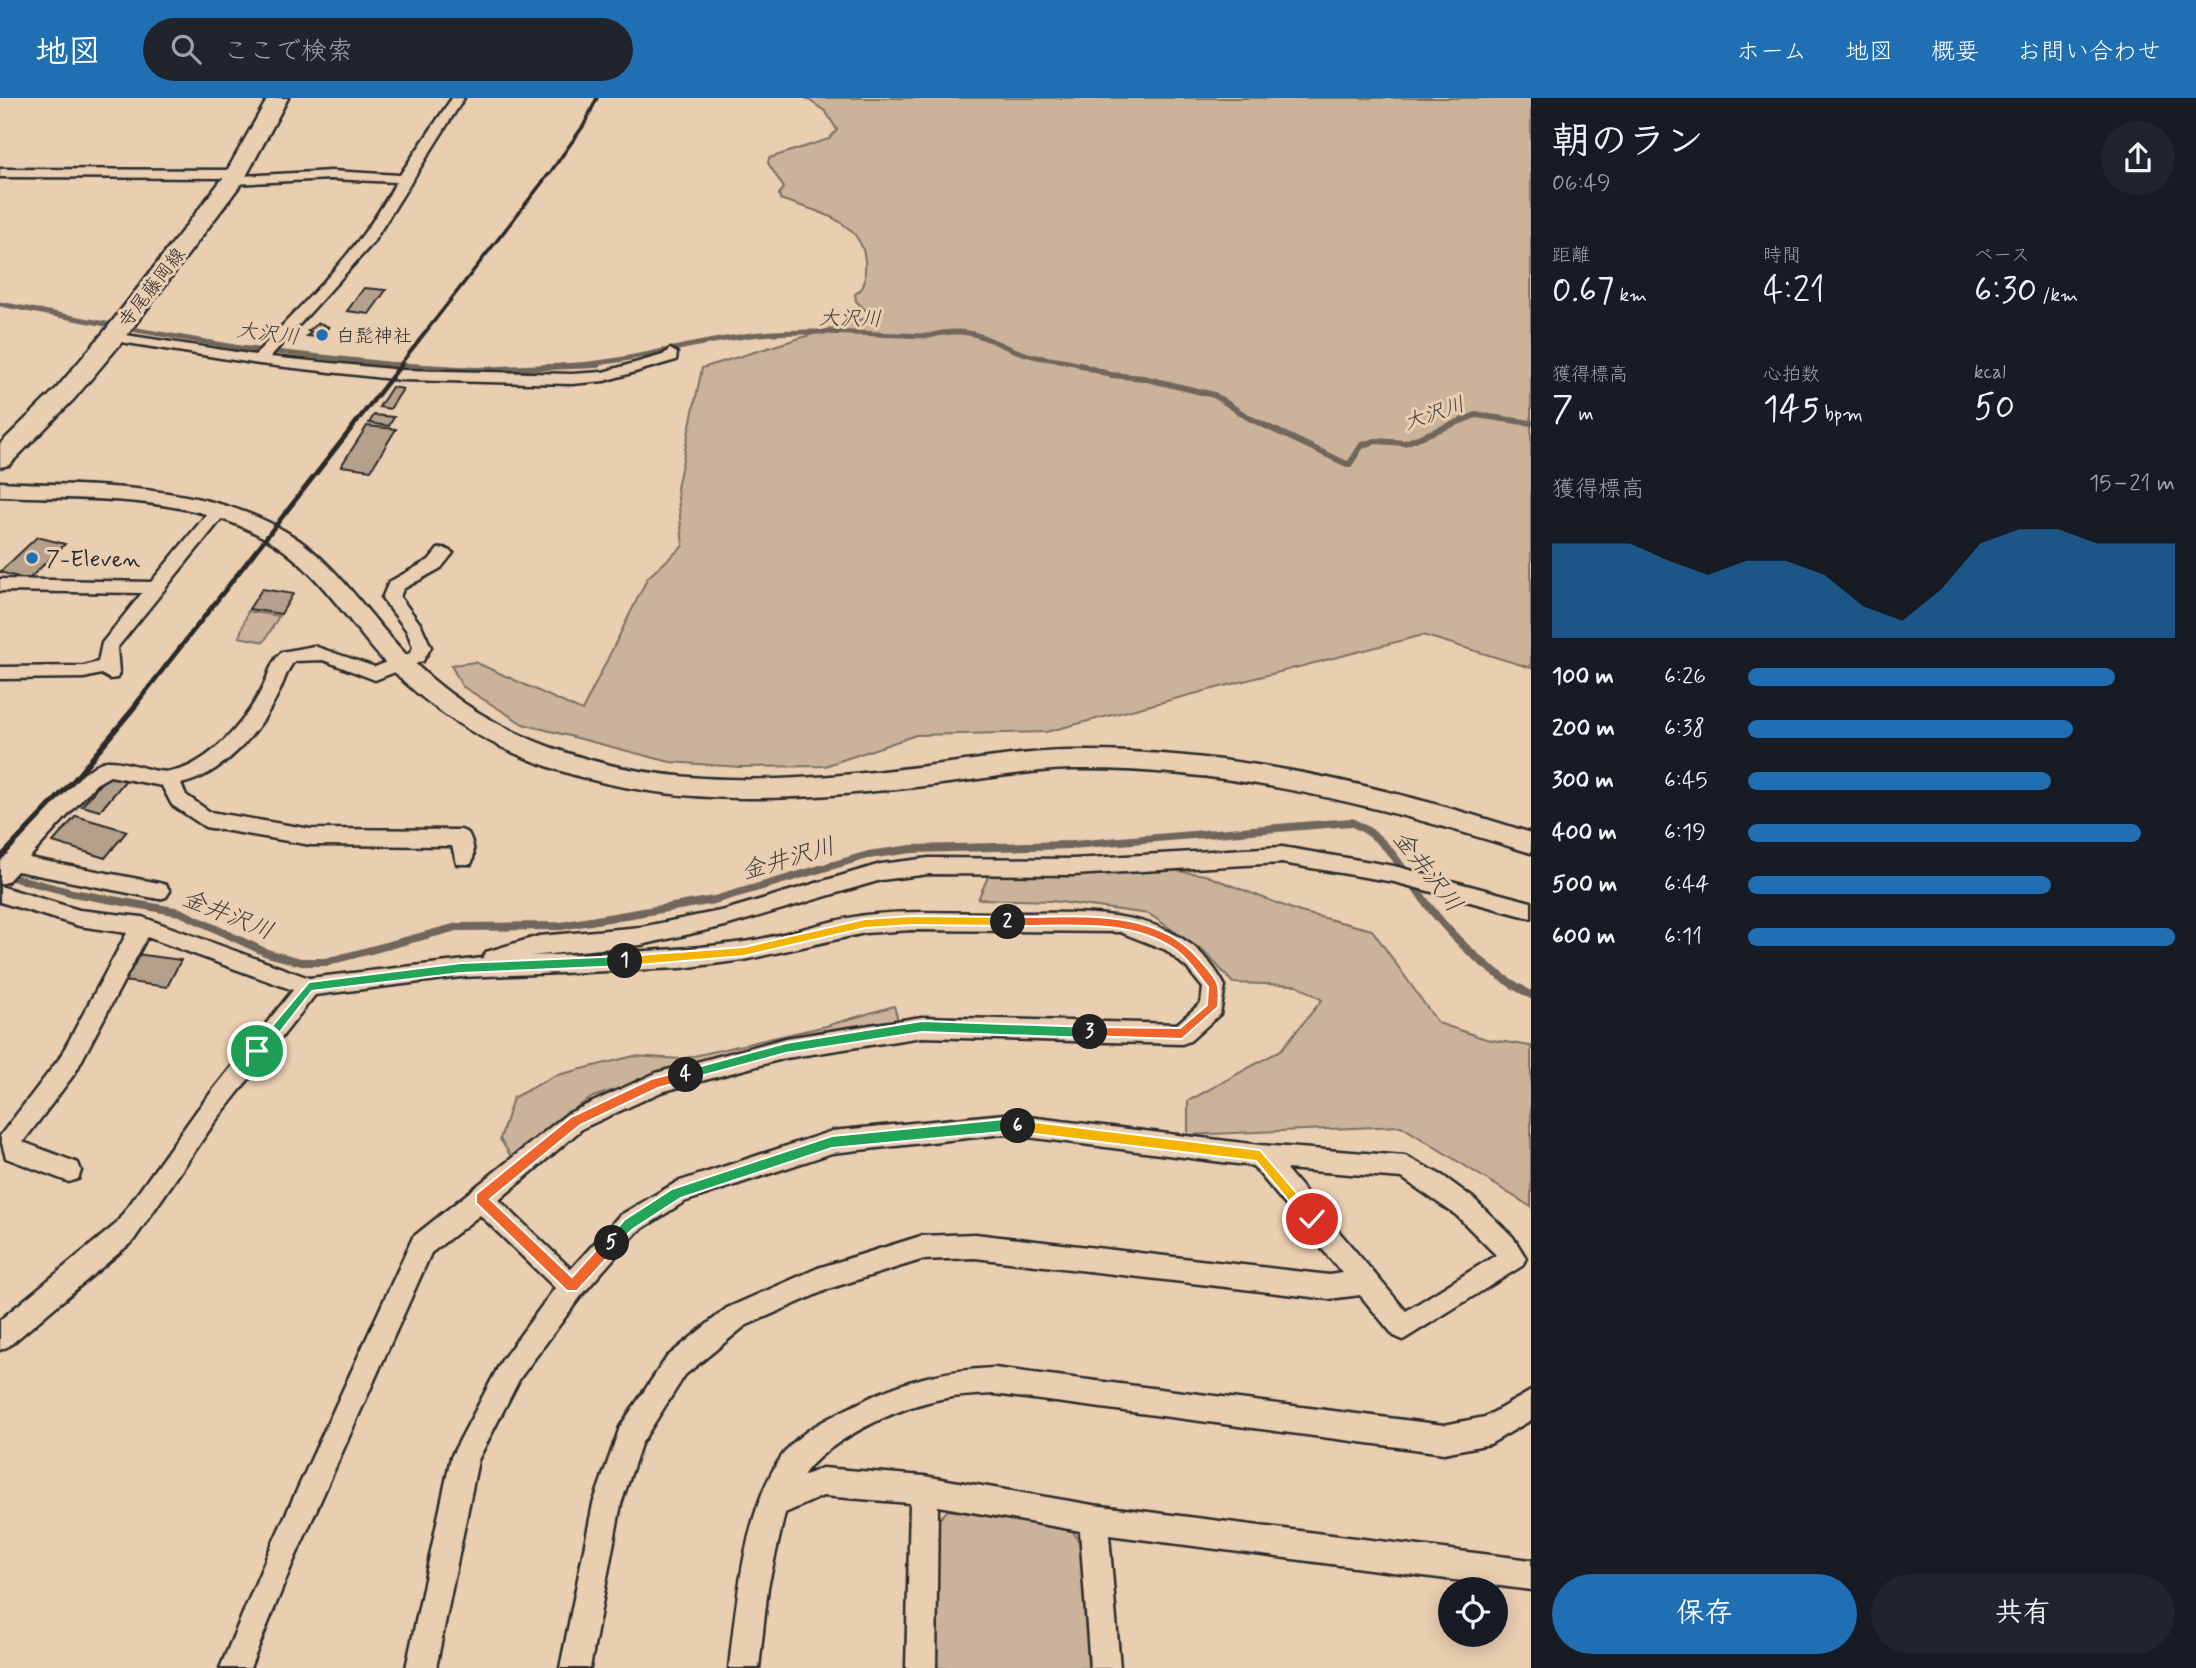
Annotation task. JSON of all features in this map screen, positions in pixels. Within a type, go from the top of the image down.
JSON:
[{"type":"main road","name":"寺尾藤岡線","points":[[0,459],[65,394],[113,337],[235,177],[278,98]]},
{"type":"street","points":[[259,360],[367,241],[458,98]]},
{"type":"street","points":[[0,173],[235,177],[331,175],[404,179]]},
{"type":"street","points":[[113,337],[259,360],[401,375],[572,379],[604,376],[671,357],[670,353]]},
{"type":"street","points":[[0,489],[129,496],[217,513],[280,538],[304,557],[401,666],[441,702],[533,751],[611,775],[670,786],[736,790],[816,788],[1070,760],[1161,763],[1256,772],[1359,792],[1531,843]]},
{"type":"street","points":[[0,673],[109,669],[108,647],[217,513]]},
{"type":"street","points":[[7,869],[89,779],[107,768],[168,779],[196,774],[255,718],[275,683],[279,666],[291,654],[313,652],[375,674],[401,666],[417,657],[422,648],[415,629],[391,598],[395,586],[435,564],[443,553]]},
{"type":"street","points":[[0,585],[156,587]]},
{"type":"street","points":[[168,779],[179,800],[205,818],[311,837],[461,838],[464,858]]},
{"type":"street","points":[[461,968],[539,945],[641,936],[725,918],[869,875],[929,866],[1073,867],[1282,855],[1394,874],[1531,910]]},
{"type":"street","points":[[7,869],[159,891]]},
{"type":"street","points":[[0,894],[79,918],[142,926],[309,986],[461,968],[681,959],[744,951],[865,924],[897,922],[1121,923],[1152,930],[1183,948],[1214,986],[1212,1007],[1182,1034],[922,1027],[786,1048],[656,1083],[575,1121],[422,1245],[280,1559],[235,1668]]},
{"type":"street","points":[[69,1171],[15,1150],[10,1140],[67,1066],[142,926]]},
{"type":"street","points":[[0,1336],[124,1233],[206,1116],[309,986]]},
{"type":"street","points":[[421,1668],[465,1457],[511,1369],[572,1287],[628,1224],[677,1193],[832,1142],[1004,1124],[1260,1156],[1405,1167],[1421,1175],[1500,1238],[1513,1258],[1403,1327],[1260,1156]]},
{"type":"street","points":[[481,1199],[572,1287]]},
{"type":"street","points":[[575,1668],[607,1504],[629,1437],[676,1366],[736,1317],[827,1277],[921,1248],[975,1247],[1329,1287],[1365,1282]]},
{"type":"street","points":[[744,1668],[755,1566],[776,1503],[800,1456],[847,1424],[899,1397],[943,1382],[994,1381],[1444,1439],[1490,1430],[1531,1405]]},
{"type":"street","points":[[776,1503],[822,1482],[924,1490],[1093,1519],[1531,1575]]},
{"type":"street","points":[[921,1668],[924,1490]]},
{"type":"street","points":[[1093,1519],[1105,1668]]},
{"type":"shaded area","points":[[806,98],[1531,98],[1531,668],[1423,635],[1046,732],[916,735],[825,766],[740,767],[670,762],[523,724],[462,686],[451,665],[475,662],[582,711],[648,577],[683,546],[677,488],[702,368],[872,316],[856,301],[855,294],[863,287],[865,278],[864,254],[859,240],[850,229],[838,221],[780,199],[779,194],[784,188],[768,163],[769,158],[829,139],[837,130],[826,112]]},
{"type":"shaded area","points":[[248,611],[279,616],[264,642],[239,637]]},
{"type":"shaded area","points":[[1117,862],[1205,875],[1300,912],[1372,930],[1438,1023],[1486,1039],[1531,1046],[1531,1207],[1401,1126],[1188,1135],[1188,1101],[1281,1050],[1322,1000],[1297,985],[1233,983],[1206,953],[1149,914],[1052,901],[978,899],[993,866]]},
{"type":"shaded area","points":[[894,1006],[898,1020],[817,1031],[711,1058],[593,1097],[565,1115],[512,1158],[500,1139],[513,1098],[554,1076],[634,1056],[681,1059],[826,1026]]},
{"type":"shaded area","points":[[948,1510],[1072,1529],[1084,1551],[1088,1668],[934,1668],[934,1524]]},
{"type":"building","points":[[364,288],[386,290],[369,314],[347,311]]},
{"type":"building","points":[[319,323],[329,327],[316,337],[307,336],[311,332],[308,331]]},
{"type":"building","points":[[392,387],[403,389],[390,409],[379,407]]},
{"type":"building","points":[[374,415],[394,417],[389,426],[369,423]]},
{"type":"building","points":[[367,426],[396,429],[371,470],[341,466]]},
{"type":"building","name":"7-Eleven","points":[[37,537],[65,544],[28,580],[0,572]]},
{"type":"building","points":[[262,589],[293,594],[281,614],[249,609]]},
{"type":"building","points":[[108,774],[126,780],[100,811],[82,806]]},
{"type":"building","points":[[76,816],[127,831],[105,858],[53,842]]},
{"type":"building","points":[[136,954],[181,960],[167,987],[122,981]]},
{"type":"waterway","name":"大沢川","points":[[0,304],[111,325]]},
{"type":"waterway","name":"大沢川","points":[[131,329],[240,348],[399,365]]},
{"type":"waterway","name":"大沢川","points":[[561,366],[612,361],[737,337],[804,332],[929,336],[961,332],[974,334],[1022,353],[1085,366]]},
{"type":"waterway","name":"大沢川","points":[[393,365],[399,365]]},
{"type":"waterway","name":"大沢川","points":[[399,365],[475,370],[598,365]]},
{"type":"waterway","name":"大沢川","points":[[399,365],[405,366]]},
{"type":"waterway","name":"大沢川","points":[[1080,365],[1111,375],[1143,378],[1214,395],[1249,418],[1349,465],[1362,445],[1376,441],[1405,443],[1476,415],[1531,423]]},
{"type":"waterway","name":"金井沢川","points":[[0,874],[73,893],[180,912],[267,953],[301,962],[326,962],[457,927],[561,926],[714,900],[868,855],[912,849],[1072,845],[1351,822],[1365,829],[1387,848],[1430,908],[1463,946],[1488,967],[1531,995]]},
{"type":"railway","points":[[399,366],[552,170],[584,125],[597,98]]},
{"type":"railway","points":[[136,704],[401,365]]},
{"type":"railway","points":[[0,858],[73,781],[138,703]]},
{"type":"place","name":"白髭神社","points":[[322,335]]},
{"type":"place","name":"7-Eleven","points":[[32,558]]},
{"type":"route","points":[[257,1051],[309,986],[461,968],[681,959],[744,951],[865,924],[912,921],[1121,923],[1152,930],[1183,948],[1214,986],[1212,1007],[1199,1022],[1182,1034],[922,1027],[786,1048],[656,1083],[575,1121],[481,1199],[572,1287],[628,1224],[677,1193],[832,1142],[1004,1124],[1260,1156],[1312,1219]]}]
